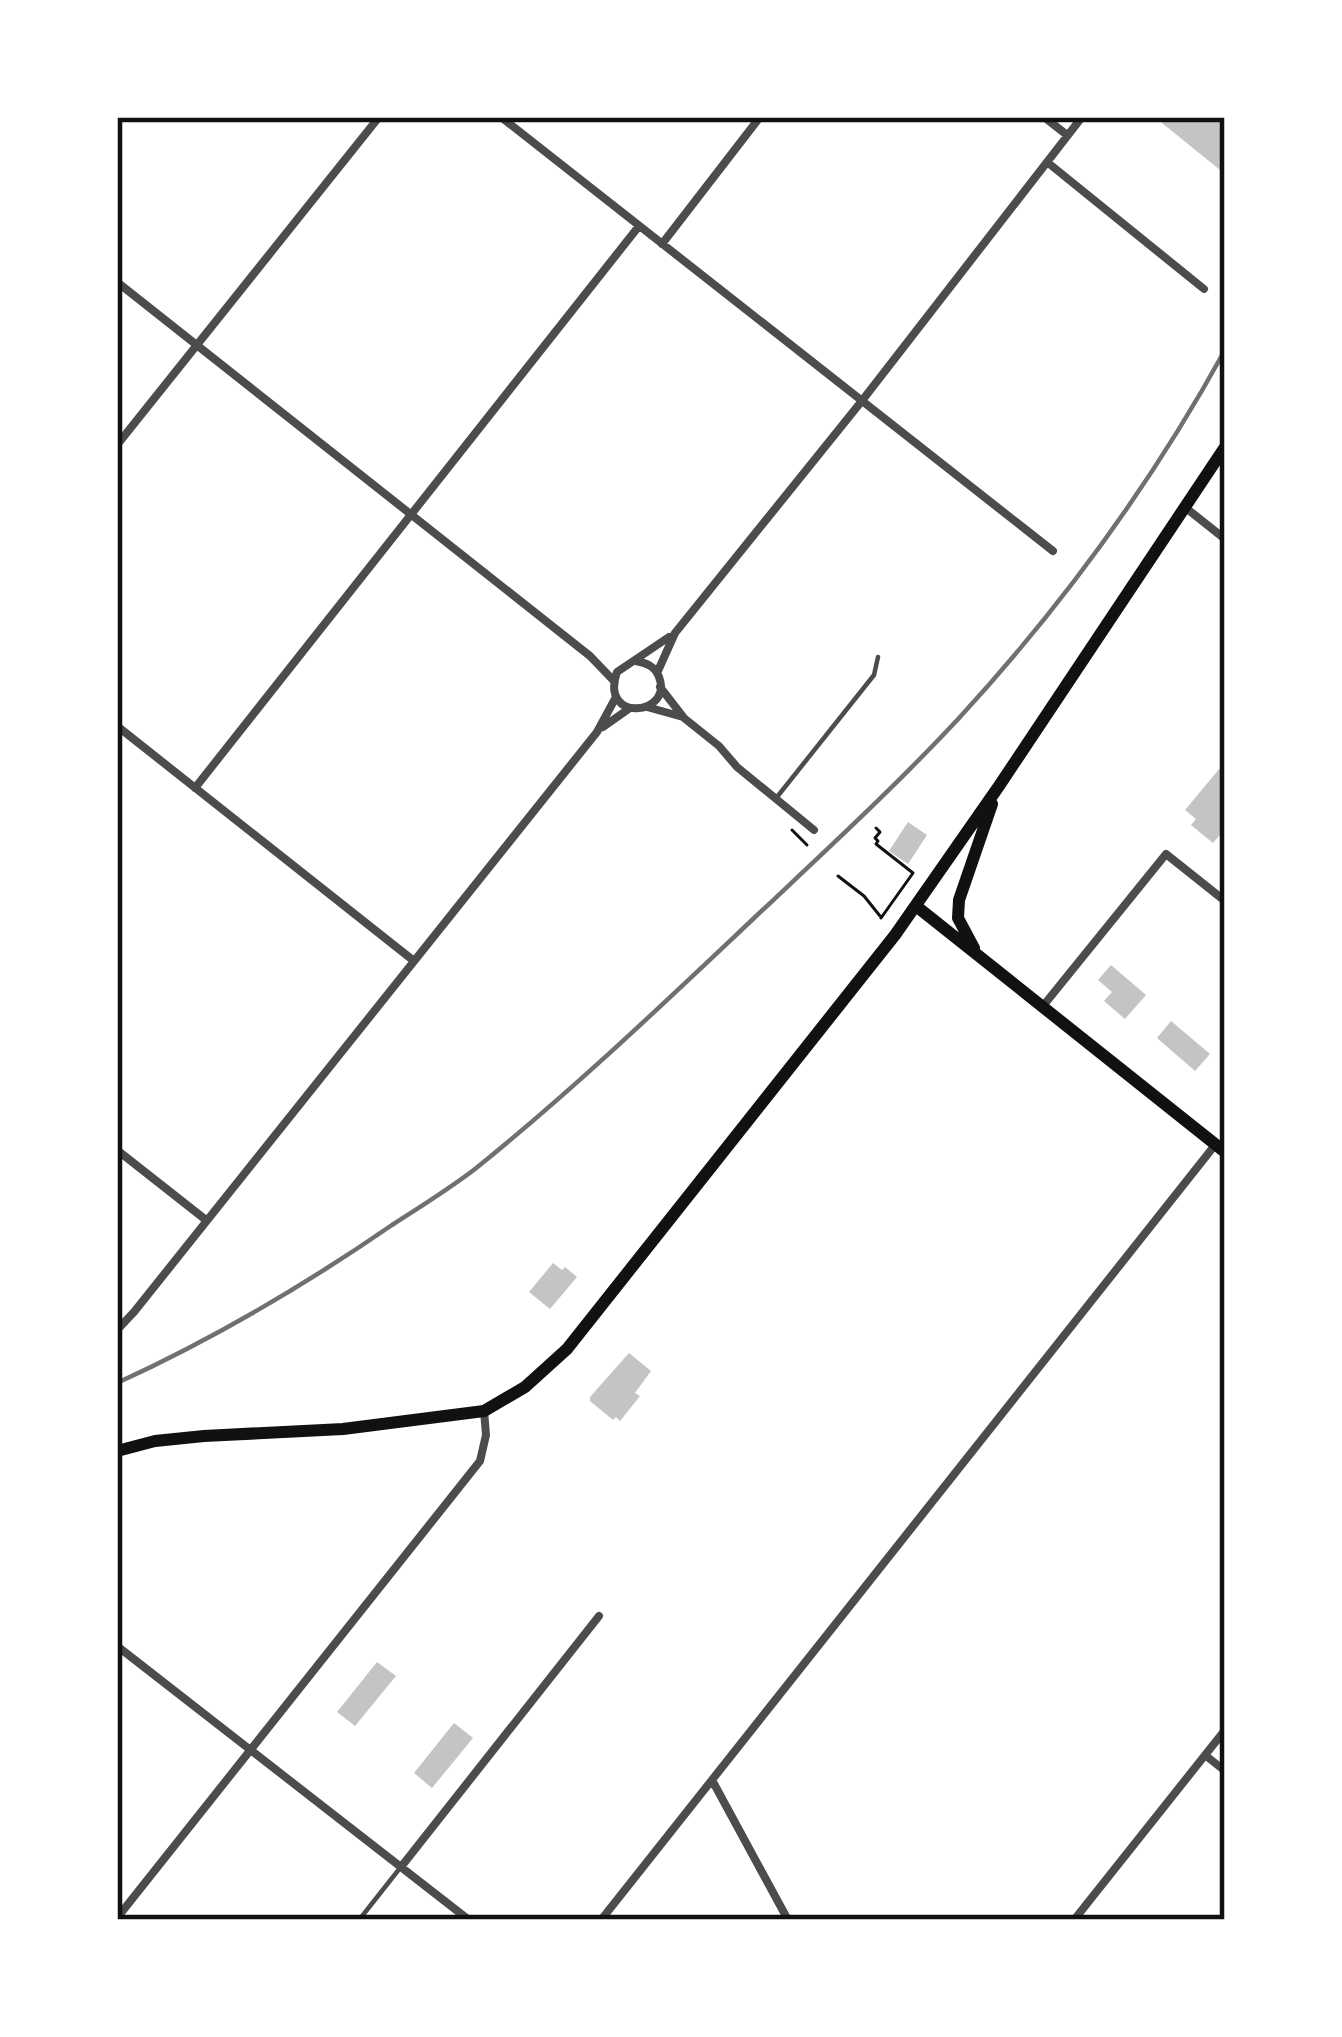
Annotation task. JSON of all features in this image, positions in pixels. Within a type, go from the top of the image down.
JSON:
[{"type":"main road","points":[[117,1451],[204,1436],[344,1429],[484,1411],[525,1387],[567,1349],[916,906],[1225,448]]},
{"type":"main road","points":[[985,963],[958,917],[959,900],[999,786]]},
{"type":"main road","points":[[916,906],[1220,1149]]},
{"type":"street","points":[[117,445],[379,117]]},
{"type":"street","points":[[501,117],[1053,551]]},
{"type":"street","points":[[662,244],[760,117]]},
{"type":"street","points":[[1044,117],[1067,135]]},
{"type":"street","points":[[657,674],[675,633],[1082,117]]},
{"type":"street","points":[[1046,161],[1204,289]]},
{"type":"street","points":[[194,788],[639,226]]},
{"type":"street","points":[[117,282],[412,513],[590,656],[614,681]]},
{"type":"street","points":[[1186,508],[1225,539]]},
{"type":"street","points":[[117,1330],[597,731],[616,697],[614,681],[620,668],[675,633]]},
{"type":"street","points":[[590,656],[620,668]]},
{"type":"street","points":[[636,661],[651,666],[684,718],[814,830]]},
{"type":"street","points":[[647,707],[657,699],[661,687]]},
{"type":"street","points":[[616,697],[629,708]]},
{"type":"street","points":[[597,731],[629,708],[647,707],[684,718]]},
{"type":"street","points":[[117,726],[414,961]]},
{"type":"street","points":[[1043,1006],[1166,854],[1225,901]]},
{"type":"street","points":[[601,1920],[1220,1149]]},
{"type":"street","points":[[117,1150],[206,1220]]},
{"type":"street","points":[[117,1918],[480,1461],[486,1435],[484,1411]]},
{"type":"street","points":[[401,1867],[598,1616]]},
{"type":"street","points":[[117,1646],[469,1920]]},
{"type":"street","points":[[1074,1920],[1225,1730]]},
{"type":"street","points":[[1205,1755],[1225,1771]]},
{"type":"street","points":[[712,1780],[788,1920]]},
{"type":"lane","points":[[775,800],[874,675],[878,657]]},
{"type":"lane","points":[[359,1920],[401,1867]]},
{"type":"path","points":[[838,876],[881,918],[913,873],[876,844],[880,832],[876,828]]},
{"type":"building","points":[[1167,117],[1225,117],[1225,174],[1162,123]]},
{"type":"building","points":[[1225,762],[1225,829],[1213,843],[1191,825],[1196,819],[1185,810]]},
{"type":"building","points":[[908,822],[927,835],[908,864],[889,851]]},
{"type":"building","points":[[1111,965],[1146,995],[1125,1019],[1104,1001],[1112,992],[1098,980]]},
{"type":"building","points":[[1171,1021],[1210,1054],[1195,1071],[1157,1038]]},
{"type":"building","points":[[553,1263],[577,1277],[550,1309],[529,1292]]},
{"type":"building","points":[[629,1353],[651,1371],[635,1393],[640,1396],[620,1421],[613,1420],[590,1397]]},
{"type":"building","points":[[377,1662],[396,1676],[355,1726],[337,1712]]},
{"type":"building","points":[[454,1723],[473,1738],[432,1788],[414,1773]]},
{"type":"railway","points":[[117,1383],[258,1310],[445,1191],[650,1016],[884,795],[997,675],[1136,495],[1225,350]]}]
